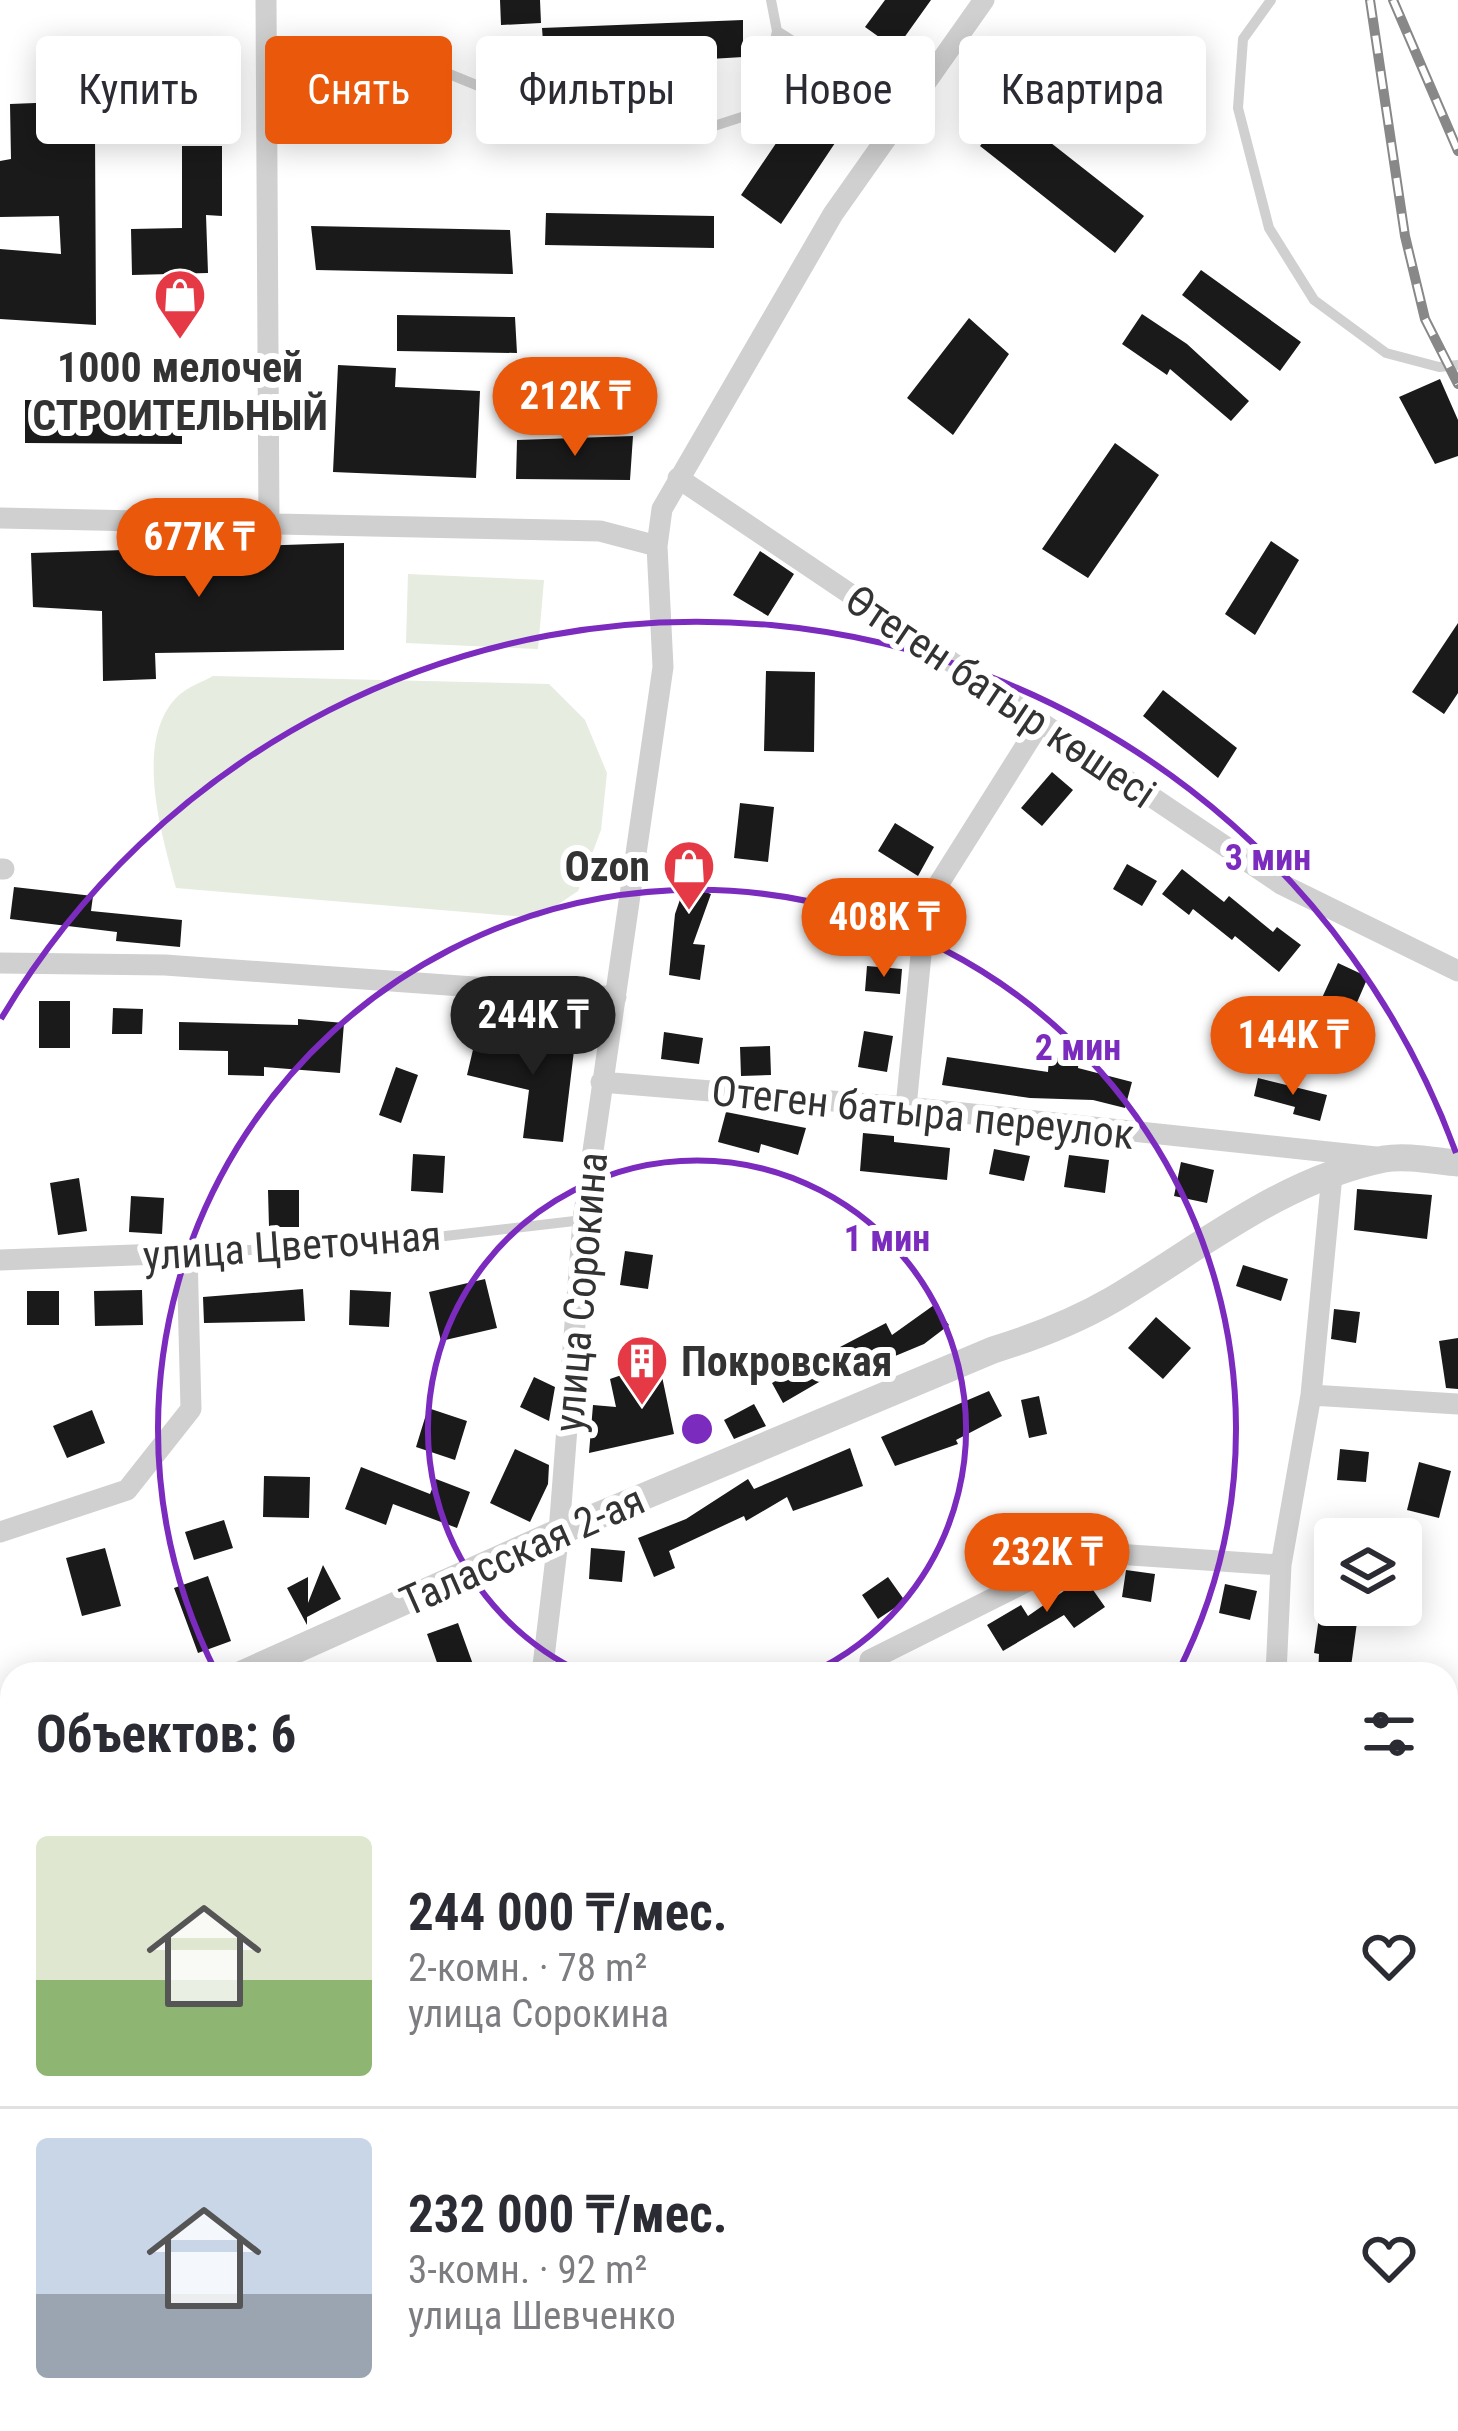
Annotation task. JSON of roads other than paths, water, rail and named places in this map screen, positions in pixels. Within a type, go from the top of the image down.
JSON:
[{"type":"street","points":[[266,0],[268,527]]},
{"type":"street","name":"улица Сорокина","points":[[935,71],[984,0]]},
{"type":"street","name":"улица Сорокина","points":[[544,1662],[560,1532],[584,1220],[663,667],[656,546],[662,509],[833,214],[884,144]]},
{"type":"street","name":"Өтеген батыр көшесі","points":[[678,478],[1281,884],[1458,971]]},
{"type":"street","points":[[0,518],[600,532],[656,546]]},
{"type":"street","points":[[906,1107],[926,904],[1040,723]]},
{"type":"street","points":[[0,963],[165,965],[616,998]]},
{"type":"street","name":"Отеген батыра переулок","points":[[602,1082],[906,1107],[1388,1158]]},
{"type":"street","points":[[1388,1158],[1458,1163]]},
{"type":"street","name":"Таласская 2-ая","points":[[269,1662],[560,1532],[993,1350],[1049,1332],[1112,1300],[1232,1222],[1332,1175],[1388,1158]]},
{"type":"street","points":[[1277,1662],[1281,1565],[1311,1395],[1332,1175]]},
{"type":"street","points":[[0,1532],[127,1490],[190,1409],[187,1252]]},
{"type":"street","name":"улица Цветочная","points":[[0,1260],[187,1252]]},
{"type":"street","points":[[1311,1395],[1458,1405]]},
{"type":"street","points":[[870,1662],[1086,1552],[1281,1565]]},
{"type":"lane","points":[[264,50],[395,52],[491,91],[711,127],[748,115],[767,79],[777,31],[771,0]]},
{"type":"lane","points":[[1271,0],[1243,39],[1238,108],[1270,228],[1314,300],[1386,353],[1439,368],[1458,365]]},
{"type":"lane","points":[[777,31],[785,36]]},
{"type":"lane","name":"улица Цветочная","points":[[187,1252],[376,1244],[584,1220]]},
{"type":"railway","points":[[1370,0],[1405,236],[1425,319],[1458,384]]},
{"type":"railway","points":[[1393,0],[1458,151]]},
{"type":"place","name":"1000 мелочей СТРОИТЕЛЬНЫЙ","points":[[180,341]]},
{"type":"place","name":"Ozon","points":[[689,912]]},
{"type":"place","name":"Покровская","points":[[642,1407]]}]
